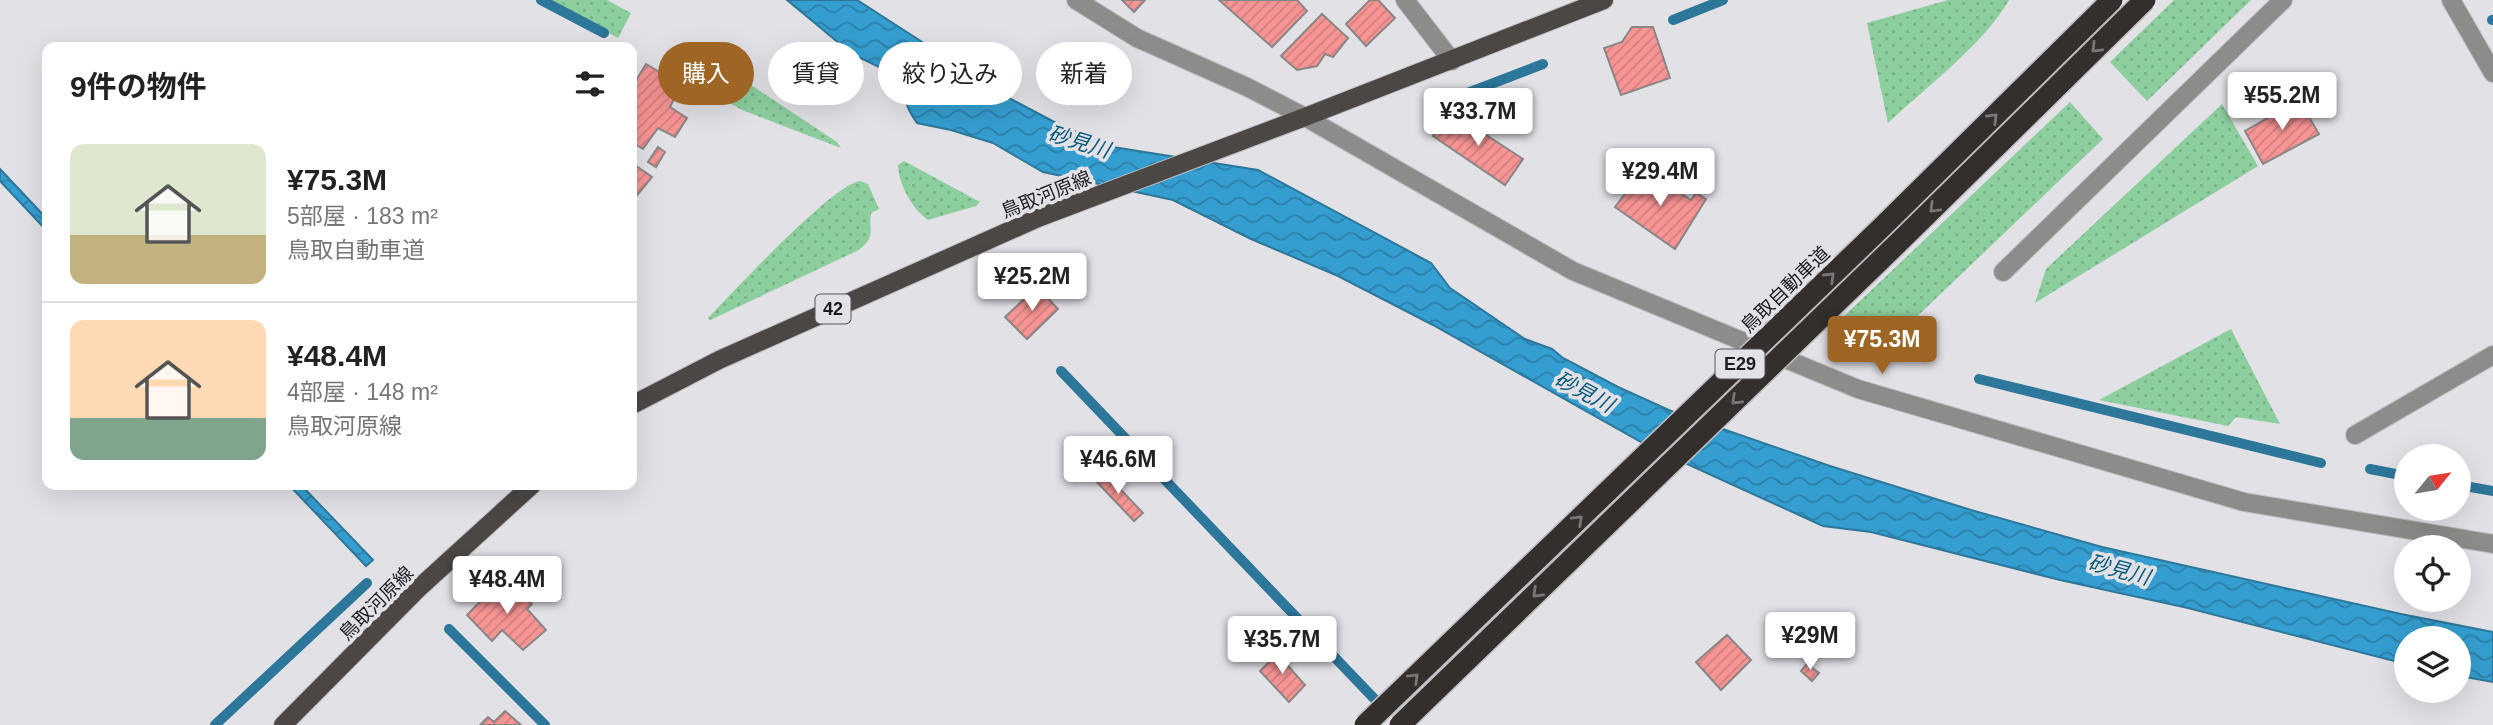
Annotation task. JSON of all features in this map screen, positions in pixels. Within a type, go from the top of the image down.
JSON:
[{"type":"highway","name":"鳥取自動車道","points":[[1365,725],[1872,236],[2112,0]]},
{"type":"highway","name":"E29","points":[[1400,725],[2145,0]]},
{"type":"main road","name":"鳥取河原線","points":[[637,402],[719,360],[1038,218],[1452,61],[1604,0]]},
{"type":"main road","name":"鳥取河原線","points":[[283,725],[420,587],[527,490]]},
{"type":"street","points":[[1076,0],[1136,38],[1247,86],[1305,117],[1573,271],[1858,389],[2244,502],[2493,544]]},
{"type":"street","points":[[1405,0],[1452,61]]},
{"type":"street","points":[[2003,272],[2283,0]]},
{"type":"street","points":[[2451,0],[2487,47],[2493,73]]},
{"type":"street","points":[[2355,435],[2493,355]]},
{"type":"green space","points":[[546,0],[607,0],[631,13],[618,38]]},
{"type":"green space","points":[[1948,0],[2009,0],[1998,17],[1969,49],[1888,123],[1867,23]]},
{"type":"green space","points":[[2174,0],[2251,0],[2147,101],[2110,62]]},
{"type":"green space","points":[[754,87],[768,96],[768,105],[781,105],[837,142],[841,148],[733,105],[754,105]]},
{"type":"green space","points":[[2070,102],[2103,139],[1886,346],[1842,318]]},
{"type":"green space","points":[[2222,104],[2258,166],[2035,303],[2046,269]]},
{"type":"green space","points":[[904,161],[980,202],[976,206],[928,220],[917,210],[904,188],[898,165]]},
{"type":"green space","points":[[860,181],[868,184],[879,209],[871,213],[871,233],[865,245],[710,320],[708,318],[806,219],[828,200]]},
{"type":"green space","points":[[2231,329],[2280,424],[2236,417],[2228,426],[2099,400]]},
{"type":"water","points":[[787,0],[857,0],[922,42],[878,42],[878,67],[864,60],[864,42],[838,42]]},
{"type":"water","name":"砂見川","points":[[907,105],[1022,105],[1060,125],[1113,147],[1258,170],[1431,263],[1450,288],[1525,339],[1552,349],[1563,358],[1618,387],[1671,411],[1830,466],[2102,547],[2462,626],[2394,626],[2394,661],[1871,532],[1823,526],[1650,447],[1433,325],[1338,276],[1251,239],[1173,200],[1043,172],[993,143],[917,123]]},
{"type":"water","points":[[0,169],[42,214],[42,226],[0,181]]},
{"type":"water","points":[[294,490],[306,490],[373,560],[366,566]]},
{"type":"water","points":[[2471,628],[2493,632],[2493,682],[2471,678]]},
{"type":"building","points":[[1122,0],[1145,0],[1134,12]]},
{"type":"building","points":[[1219,0],[1297,0],[1307,11],[1272,47]]},
{"type":"building","points":[[1370,0],[1378,0],[1395,18],[1366,46],[1346,24]]},
{"type":"building","points":[[1322,14],[1348,38],[1333,57],[1325,54],[1317,66],[1297,70],[1281,56]]},
{"type":"building","points":[[1632,27],[1653,27],[1670,78],[1621,95],[1604,48],[1622,42]]},
{"type":"building","points":[[646,64],[658,71],[658,105],[671,105],[670,107],[687,118],[675,137],[658,128],[643,149],[637,145],[637,79]]},
{"type":"building","points":[[2299,100],[2319,134],[2263,164],[2245,131]]},
{"type":"building","points":[[1451,112],[1523,159],[1505,185],[1433,136]]},
{"type":"building","points":[[658,147],[665,152],[656,167],[648,162]]},
{"type":"building","points":[[637,166],[652,177],[637,195]]},
{"type":"building","points":[[1644,169],[1691,200],[1696,193],[1706,199],[1675,249],[1615,207]]},
{"type":"building","points":[[1037,287],[1058,309],[1027,339],[1005,317]]},
{"type":"building","points":[[1102,470],[1143,513],[1134,521],[1093,478]]},
{"type":"building","points":[[502,579],[532,604],[527,609],[546,630],[523,650],[502,630],[492,641],[467,615]]},
{"type":"building","points":[[1727,635],[1751,660],[1721,690],[1696,662]]},
{"type":"building","points":[[1272,648],[1305,685],[1289,702],[1260,671],[1269,662],[1264,655]]},
{"type":"building","points":[[1807,664],[1819,673],[1812,681],[1801,671]]},
{"type":"building","points":[[505,711],[521,725],[480,725],[488,717],[494,722]]},
{"type":"waterway","points":[[541,0],[604,33]]},
{"type":"waterway","points":[[1673,20],[1723,0]]},
{"type":"waterway","points":[[1457,97],[1543,64]]},
{"type":"waterway","points":[[1061,371],[1386,711]]},
{"type":"waterway","points":[[1979,379],[2321,463]]},
{"type":"waterway","points":[[2370,469],[2394,474]]},
{"type":"waterway","points":[[2471,487],[2493,491]]},
{"type":"waterway","points":[[215,725],[367,583]]},
{"type":"waterway","points":[[449,629],[545,725]]}]
